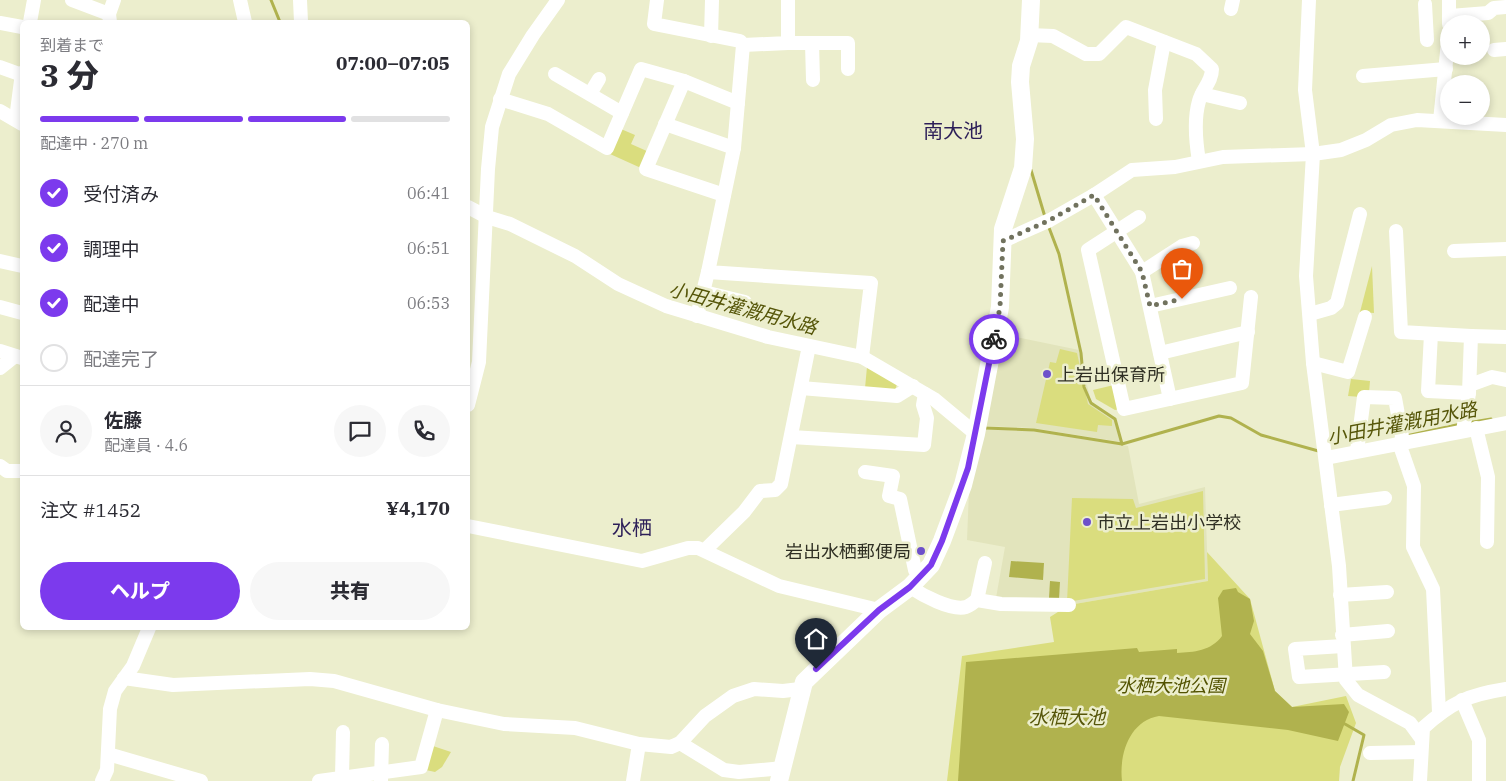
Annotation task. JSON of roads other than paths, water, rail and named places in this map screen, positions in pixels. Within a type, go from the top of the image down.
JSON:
[{"type":"main road","points":[[781,774],[800,689],[816,669],[879,610],[915,582],[931,565],[963,485],[976,434],[1000,307],[1004,230],[1023,168],[1025,139],[1020,82],[1030,35],[1030,0]]},
{"type":"street","points":[[30,20],[34,0]]},
{"type":"street","points":[[72,0],[110,18],[114,0]]},
{"type":"street","points":[[240,0],[245,20]]},
{"type":"street","points":[[300,0],[301,20]]},
{"type":"street","points":[[470,398],[480,362],[492,127],[500,98],[514,66],[533,34],[558,0]]},
{"type":"street","points":[[657,0],[654,24],[740,41],[743,45],[848,43],[848,69]]},
{"type":"street","points":[[711,36],[712,0]]},
{"type":"street","points":[[788,0],[788,44]]},
{"type":"street","points":[[1309,0],[1305,90],[1313,154],[1306,276],[1313,363],[1325,453],[1340,595],[1346,680],[1358,695],[1410,723],[1421,745]]},
{"type":"street","points":[[1449,0],[1449,15]]},
{"type":"street","points":[[1479,15],[1488,13],[1494,8],[1506,6],[1506,0]]},
{"type":"street","points":[[1425,4],[1427,40]]},
{"type":"street","points":[[0,23],[20,26]]},
{"type":"street","points":[[1426,25],[1440,23]]},
{"type":"street","points":[[1030,35],[1053,36],[1086,54],[1099,54],[1126,28],[1196,54],[1212,69],[1212,77],[1202,94],[1198,109],[1197,148],[1199,161]]},
{"type":"street","points":[[1156,120],[1155,90],[1164,42]]},
{"type":"street","points":[[812,43],[813,80]]},
{"type":"street","points":[[698,313],[734,148],[743,45]]},
{"type":"street","points":[[1445,75],[1446,65]]},
{"type":"street","points":[[0,67],[20,73]]},
{"type":"street","points":[[500,98],[548,114],[607,148],[641,69],[684,81],[738,103]]},
{"type":"street","points":[[1363,76],[1446,69]]},
{"type":"street","points":[[555,74],[622,112]]},
{"type":"street","points":[[590,94],[599,79]]},
{"type":"street","points":[[684,81],[646,169],[724,195]]},
{"type":"street","points":[[1202,94],[1240,104]]},
{"type":"street","points":[[0,111],[20,122]]},
{"type":"street","points":[[1003,241],[1050,220],[1094,195],[1132,170],[1175,167],[1223,156],[1313,154],[1341,150],[1366,140],[1391,125],[1417,120],[1440,121]]},
{"type":"street","points":[[666,124],[734,148]]},
{"type":"street","points":[[1490,124],[1506,125]]},
{"type":"street","points":[[1094,195],[1142,272],[1170,399]]},
{"type":"street","points":[[470,208],[487,217],[510,224],[575,256],[618,284],[666,306],[698,313],[768,337],[810,346],[862,353],[926,394],[976,434]]},
{"type":"street","points":[[1310,314],[1331,308],[1337,303],[1360,214]]},
{"type":"street","points":[[1139,217],[1088,250],[1124,409],[1242,382],[1251,297]]},
{"type":"street","points":[[1396,231],[1401,332],[1506,338]]},
{"type":"street","points":[[1142,272],[1182,246],[1193,243]]},
{"type":"street","points":[[1454,251],[1506,249]]},
{"type":"street","points":[[0,261],[20,266]]},
{"type":"street","points":[[708,272],[871,283],[862,353]]},
{"type":"street","points":[[1150,306],[1230,288]]},
{"type":"street","points":[[704,292],[745,302]]},
{"type":"street","points":[[0,307],[20,309]]},
{"type":"street","points":[[1313,363],[1348,372],[1365,317]]},
{"type":"street","points":[[470,323],[481,328]]},
{"type":"street","points":[[1160,353],[1248,332]]},
{"type":"street","points":[[1431,334],[1428,390],[1469,389],[1492,377],[1506,380]]},
{"type":"street","points":[[1472,336],[1466,416],[1469,430],[1488,477],[1487,542]]},
{"type":"street","points":[[705,550],[744,512],[760,491],[775,490],[781,484],[810,346]]},
{"type":"street","points":[[0,351],[19,357]]},
{"type":"street","points":[[0,368],[19,357]]},
{"type":"street","points":[[801,388],[897,396],[913,386]]},
{"type":"street","points":[[791,437],[924,445],[927,418],[924,405],[926,394]]},
{"type":"street","points":[[1358,449],[1364,397],[1395,398],[1402,440],[1414,486],[1414,547],[1433,588],[1439,712]]},
{"type":"street","points":[[1325,453],[1506,423]]},
{"type":"street","points":[[0,466],[7,471],[20,472]]},
{"type":"street","points":[[865,472],[893,476],[889,496],[900,499],[915,570],[915,582],[923,596],[950,606],[966,607],[976,600],[985,563]]},
{"type":"street","points":[[1331,505],[1385,498]]},
{"type":"street","points":[[470,526],[642,561],[688,548],[705,550],[779,586],[879,610]]},
{"type":"street","points":[[1340,595],[1387,592]]},
{"type":"street","points":[[976,600],[1001,604],[1069,605]]},
{"type":"street","points":[[102,781],[107,770],[110,710],[115,691],[133,666],[148,630]]},
{"type":"street","points":[[1384,672],[1300,677],[1295,649],[1388,631]]},
{"type":"street","points":[[124,678],[174,685],[310,679],[334,681],[437,710],[504,724],[543,725],[581,729],[639,744],[671,747],[680,743],[705,716],[733,696],[754,689],[783,691],[800,689]]},
{"type":"street","points":[[1420,781],[1423,728],[1439,712],[1472,695],[1506,689]]},
{"type":"street","points":[[1462,700],[1480,740],[1479,781]]},
{"type":"street","points":[[319,781],[342,777],[381,776],[420,767],[437,710]]},
{"type":"street","points":[[342,777],[344,732]]},
{"type":"street","points":[[680,743],[724,770],[781,774]]},
{"type":"street","points":[[381,776],[382,744]]},
{"type":"street","points":[[634,781],[639,744]]},
{"type":"street","points":[[1370,754],[1421,745]]},
{"type":"street","points":[[108,754],[201,781]]},
{"type":"water","points":[[1011,561],[1044,563],[1043,580],[1009,577]]},
{"type":"water","points":[[1050,581],[1060,582],[1059,599],[1049,598]]},
{"type":"water","name":"水栖大池","points":[[1236,588],[1238,592],[1250,599],[1254,621],[1250,634],[1263,651],[1275,691],[1292,707],[1344,704],[1349,712],[1338,741],[1288,730],[1159,716],[1149,719],[1133,732],[1124,750],[1121,771],[1122,781],[958,781],[966,662],[1137,648],[1139,652],[1177,649],[1177,653],[1202,650],[1213,645],[1222,636],[1218,598],[1223,590]]},
{"type":"waterway","name":"小田井灌漑用水路","points":[[271,0],[279,20]]},
{"type":"waterway","points":[[1031,170],[1045,217]]},
{"type":"waterway","points":[[1048,225],[1059,254],[1081,353],[1084,387],[1091,403],[1115,419],[1122,444]]},
{"type":"waterway","name":"小田井灌漑用水路","points":[[985,428],[1034,430],[1122,444],[1219,416],[1231,418],[1261,435],[1322,452]]},
{"type":"waterway","name":"小田井灌漑用水路","points":[[1467,423],[1491,419]]},
{"type":"waterway","name":"小田井灌漑用水路","points":[[1406,436],[1461,424]]},
{"type":"waterway","points":[[1345,724],[1364,735],[1353,781]]},
{"type":"place","name":"上岩出保育所","points":[[1047,374]]},
{"type":"place","name":"市立上岩出小学校","points":[[1087,522]]},
{"type":"place","name":"岩出水栖郵便局","points":[[921,551]]},
{"type":"district","name":"南大池","points":[[953,130]]},
{"type":"district","name":"水栖","points":[[632,527]]},
{"type":"park label","name":"水栖大池公園","points":[[1171,685]]}]
